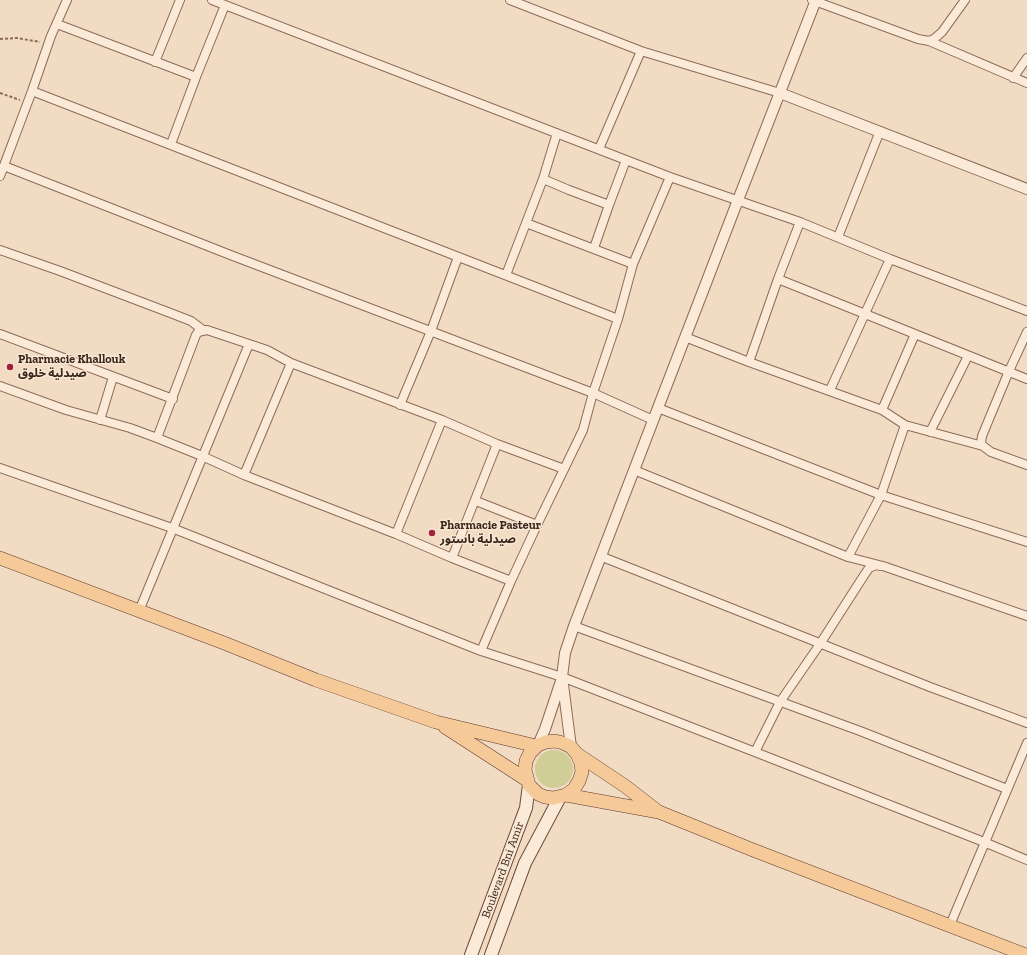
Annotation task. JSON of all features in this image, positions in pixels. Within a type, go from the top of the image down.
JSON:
[{"type":"main road","points":[[0,558],[316,680],[436,722],[537,745]]},
{"type":"main road","points":[[436,722],[528,782],[538,794],[545,797],[563,796],[659,812],[753,850],[1026,955]]},
{"type":"main road","points":[[528,782],[525,770],[526,761],[530,753],[537,745],[555,741],[563,743],[625,786],[659,812]]},
{"type":"main road","points":[[563,796],[574,789],[582,772],[581,763],[574,751]]},
{"type":"main road","name":"Boulevard Bni Amir","points":[[471,955],[526,808],[528,782]]},
{"type":"main road","name":"Boulevard Bni Amir","points":[[491,955],[525,863],[563,796]]},
{"type":"street","points":[[0,176],[48,44],[67,0]]},
{"type":"street","points":[[155,62],[180,0]]},
{"type":"street","points":[[212,0],[670,177],[800,222],[890,259],[1027,311]]},
{"type":"street","points":[[510,0],[641,51],[780,93],[1027,189]]},
{"type":"street","points":[[537,745],[547,724],[562,677],[565,653],[600,556],[686,337],[815,0],[918,39],[929,41],[1027,83]]},
{"type":"street","points":[[929,41],[934,39],[942,32],[965,0]]},
{"type":"street","points":[[171,144],[224,5]]},
{"type":"street","points":[[57,24],[196,77]]},
{"type":"street","points":[[599,149],[641,51]]},
{"type":"street","points":[[1013,78],[1027,58]]},
{"type":"street","points":[[32,91],[618,319]]},
{"type":"street","points":[[838,237],[880,131]]},
{"type":"street","points":[[506,275],[543,179],[557,133]]},
{"type":"street","points":[[594,248],[626,160]]},
{"type":"street","points":[[4,166],[233,256],[593,393],[653,420]]},
{"type":"street","points":[[481,651],[511,581],[583,430],[593,393],[618,319],[633,264],[670,177]]},
{"type":"street","points":[[543,179],[609,205]]},
{"type":"street","points":[[749,362],[800,222]]},
{"type":"street","points":[[526,223],[633,264]]},
{"type":"street","points":[[0,250],[192,321],[203,330],[220,333],[267,350],[291,363],[442,420],[564,470]]},
{"type":"street","points":[[400,405],[431,331],[458,257]]},
{"type":"street","points":[[830,390],[890,259]]},
{"type":"street","points":[[778,279],[968,356],[1027,378]]},
{"type":"street","points":[[157,438],[196,335],[203,330]]},
{"type":"street","points":[[983,446],[981,443],[982,436],[1027,332]]},
{"type":"street","points":[[0,334],[173,399]]},
{"type":"street","points":[[882,410],[915,334]]},
{"type":"street","points":[[686,337],[749,362],[882,410],[905,425],[983,446],[991,452],[1027,464]]},
{"type":"street","points":[[139,611],[249,344]]},
{"type":"street","points":[[930,432],[968,356]]},
{"type":"street","points":[[244,475],[291,363]]},
{"type":"street","points":[[100,420],[113,377]]},
{"type":"street","points":[[0,386],[66,410],[130,428],[157,438],[244,475],[396,534],[511,581]]},
{"type":"street","points":[[658,408],[881,495],[1027,542]]},
{"type":"street","points":[[396,534],[442,420]]},
{"type":"street","points":[[848,557],[881,495],[905,425]]},
{"type":"street","points":[[452,558],[498,444]]},
{"type":"street","points":[[0,468],[172,528],[481,651],[562,677],[1027,860]]},
{"type":"street","points":[[634,470],[848,557],[882,566],[1027,616]]},
{"type":"street","points":[[476,501],[537,525]]},
{"type":"street","points":[[600,556],[820,644],[1027,723]]},
{"type":"street","points":[[755,752],[780,702],[870,568],[876,565],[882,566]]},
{"type":"street","points":[[574,626],[860,731],[1007,790]]},
{"type":"street","points":[[562,677],[574,751]]},
{"type":"street","points":[[950,925],[1027,743]]},
{"type":"path","points":[[0,39],[29,39],[48,44]]},
{"type":"path","points":[[0,93],[27,102]]},
{"type":"shaded area","points":[[550,750],[558,750],[570,759],[573,769],[570,779],[564,785],[558,788],[550,788],[538,779],[535,773],[535,765],[544,753]]},
{"type":"place","name":"Pharmacie Khallouk صيدلية خلوق","points":[[10,367]]},
{"type":"place","name":"Pharmacie Pasteur صيدلية باستور","points":[[432,533]]}]
